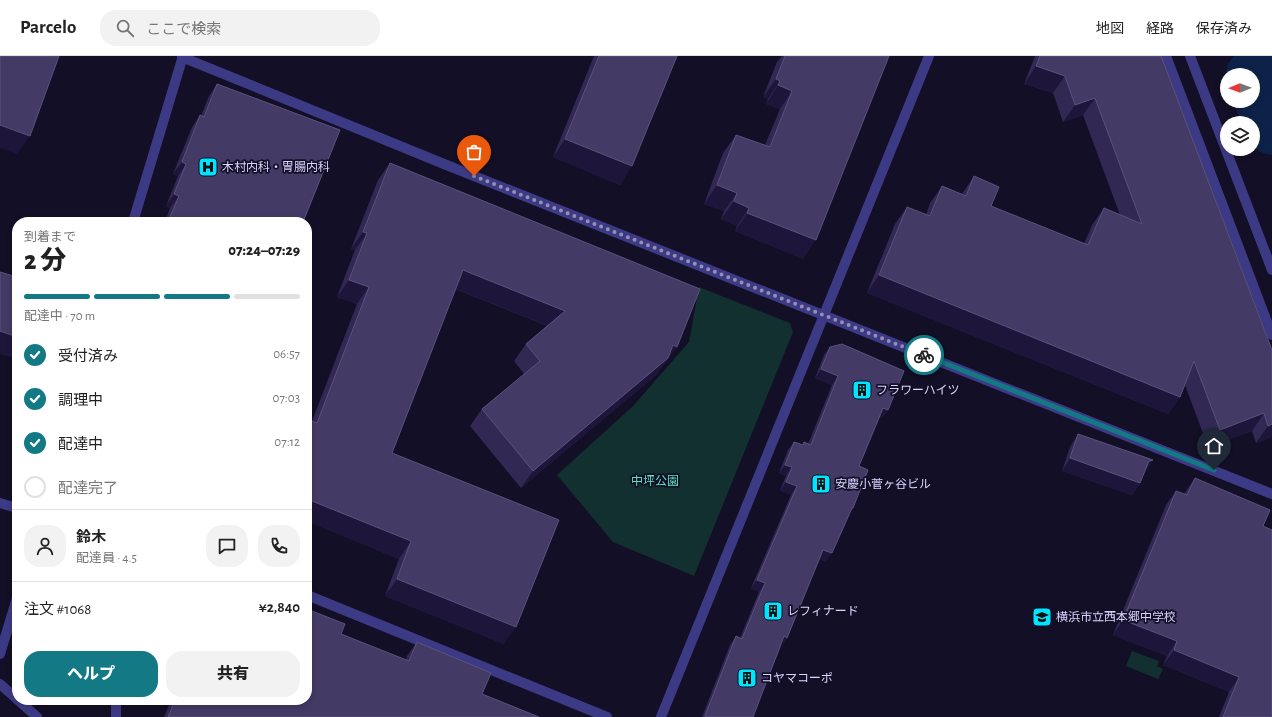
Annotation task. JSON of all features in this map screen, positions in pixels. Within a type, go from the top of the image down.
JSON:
[{"type":"street","points":[[134,217],[182,56],[452,167],[1272,494]]},
{"type":"street","points":[[661,717],[929,56]]},
{"type":"street","points":[[1166,56],[1272,335]]},
{"type":"street","points":[[1190,56],[1272,270]]},
{"type":"street","points":[[0,503],[12,507]]},
{"type":"street","points":[[312,597],[607,717]]},
{"type":"street","points":[[0,654],[12,614]]},
{"type":"street","points":[[0,684],[12,695]]},
{"type":"street","points":[[23,705],[37,717]]},
{"type":"street","points":[[116,705],[116,717]]},
{"type":"green space","name":"中坪公園","points":[[699,287],[790,323],[793,332],[694,576],[613,542],[557,475],[633,406],[689,342]]},
{"type":"green space","points":[[1132,651],[1159,661],[1157,666],[1163,669],[1158,679],[1126,666]]},
{"type":"building","points":[[0,56],[59,56],[30,136],[0,125]]},
{"type":"building","points":[[599,56],[677,56],[632,166],[565,139]]},
{"type":"building","points":[[785,56],[889,56],[816,240],[747,213],[749,208],[734,201],[737,193],[717,185],[736,135],[770,147],[792,91],[778,85],[780,81],[776,79]]},
{"type":"building","points":[[1040,56],[1161,56],[1272,350],[1272,424],[1268,426],[1264,413],[1220,430],[1194,361],[1180,397],[879,275],[907,207],[930,216],[942,186],[966,196],[974,176],[999,187],[991,206],[1088,245],[1104,208],[1142,224],[1095,98],[1075,105],[1065,76],[1036,66]]},
{"type":"building","points":[[217,84],[340,130],[305,217],[170,217],[179,196],[174,194],[186,164],[182,162],[200,115],[204,117]]},
{"type":"building","points":[[390,163],[700,289],[677,347],[673,345],[668,358],[533,471],[482,409],[540,361],[526,344],[565,311],[463,270],[392,453],[559,520],[516,627],[397,579],[411,541],[312,501],[312,421],[317,423],[369,287],[349,280],[367,233],[363,232]]},
{"type":"building","points":[[0,272],[12,276],[12,335],[0,331]]},
{"type":"building","points":[[842,344],[904,371],[888,410],[883,408],[859,466],[868,470],[853,508],[832,553],[823,550],[787,638],[784,636],[753,717],[705,716],[736,636],[742,639],[765,583],[757,580],[797,486],[786,482],[792,467],[785,465],[794,442],[803,445],[804,442],[811,445],[838,376],[821,369],[830,347]]},
{"type":"building","points":[[1078,434],[1153,460],[1149,461],[1140,483],[1070,458]]},
{"type":"building","points":[[1195,478],[1270,510],[1263,526],[1272,530],[1272,717],[1223,717],[1239,677],[1174,650],[1177,641],[1123,620],[1176,491],[1187,495]]},
{"type":"building","points":[[312,611],[345,624],[341,634],[409,661],[417,642],[491,673],[482,694],[539,717],[168,717],[173,705],[312,705]]},
{"type":"waterway","points":[[1260,95],[1272,127]]},
{"type":"way so far","points":[[474,176],[924,355]]},
{"type":"place","name":"木村内科・胃腸内科","points":[[208,167]]},
{"type":"place","name":"フラワーハイツ","points":[[862,390]]},
{"type":"place","name":"安慶小菅ヶ谷ビル","points":[[821,484]]},
{"type":"place","name":"レフィナード","points":[[773,611]]},
{"type":"place","name":"横浜市立西本郷中学校","points":[[1042,617]]},
{"type":"place","name":"コヤマコーポ","points":[[747,678]]},
{"type":"route","points":[[924,355],[1214,470]]}]
